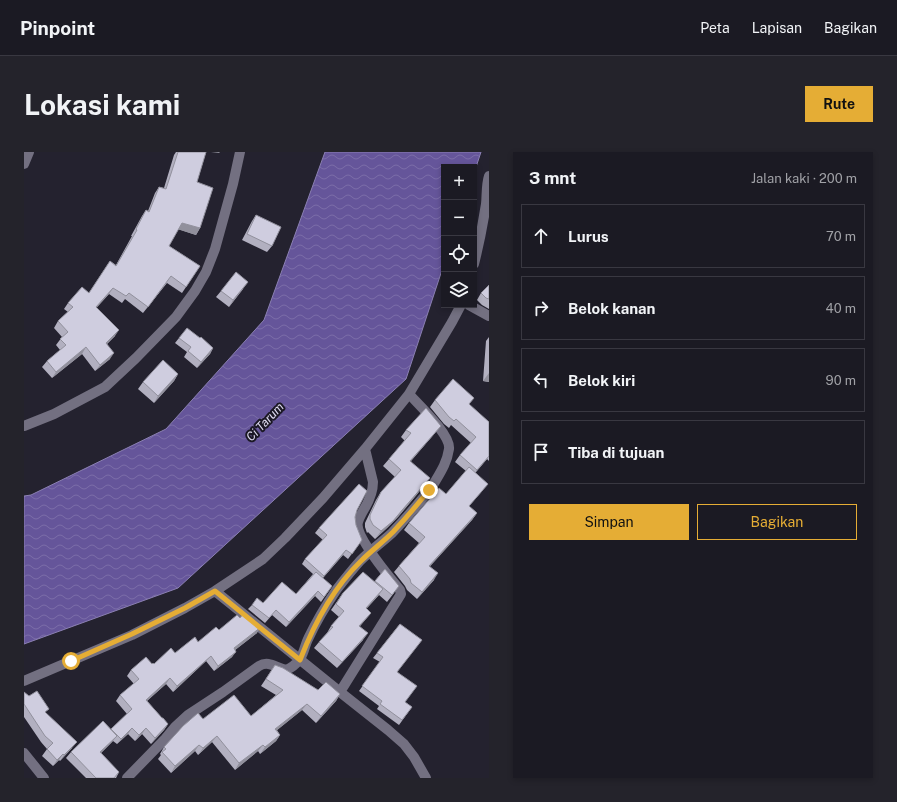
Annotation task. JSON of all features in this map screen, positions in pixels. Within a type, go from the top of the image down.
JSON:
[{"type":"street","points":[[24,164],[29,152]]},
{"type":"street","points":[[24,426],[54,414],[105,387],[176,317],[195,291],[206,272],[215,248],[233,184],[240,152]]},
{"type":"street","points":[[477,249],[487,199],[487,182],[489,176]]},
{"type":"street","points":[[24,681],[132,634],[185,608],[215,591],[263,559],[285,538],[322,498],[365,449],[409,394],[459,308]]},
{"type":"street","points":[[474,308],[489,316]]},
{"type":"street","points":[[127,778],[188,715],[259,666],[262,664],[270,664],[286,670],[300,660],[307,640],[317,620],[337,589],[361,561],[392,533],[429,490],[441,473],[445,464],[449,447],[448,441],[434,421],[409,394]]},
{"type":"street","points":[[340,692],[401,594],[400,590],[370,552],[357,526],[373,486],[365,449]]},
{"type":"street","points":[[215,591],[404,744],[414,757],[426,778]]},
{"type":"street","points":[[24,753],[44,778]]},
{"type":"water","name":"Ci Tarum","points":[[325,152],[481,152],[477,164],[441,164],[441,273],[406,379],[178,588],[24,644],[24,496],[31,495],[166,429],[264,320]]},
{"type":"building","points":[[178,152],[206,152],[197,182],[213,188],[200,228],[182,223],[169,246],[200,266],[186,287],[171,276],[148,307],[129,293],[126,296],[113,288],[96,307],[119,330],[106,343],[114,353],[100,365],[86,347],[56,372],[47,361],[66,345],[60,339],[68,332],[58,321],[73,307],[68,303],[82,287],[89,293],[110,261],[116,266],[137,230],[136,229],[146,210],[149,212],[159,187],[166,189]]},
{"type":"building","points":[[256,215],[281,227],[272,246],[247,234]]},
{"type":"building","points":[[236,272],[248,282],[233,300],[221,291]]},
{"type":"building","points":[[489,285],[489,299],[481,293]]},
{"type":"building","points":[[187,328],[200,338],[201,337],[213,348],[201,362],[188,351],[191,347],[179,338]]},
{"type":"building","points":[[163,360],[178,374],[158,396],[143,382]]},
{"type":"building","points":[[453,379],[474,398],[469,404],[489,422],[489,456],[477,470],[460,455],[476,437],[456,419],[454,421],[449,417],[435,400]]},
{"type":"building","points":[[426,408],[441,426],[410,461],[430,478],[393,521],[381,531],[373,525],[370,515],[381,492],[401,470],[389,459],[411,433],[406,430]]},
{"type":"building","points":[[469,467],[488,484],[469,506],[477,513],[429,566],[438,573],[422,592],[411,583],[410,579],[399,566],[425,537],[409,523],[439,488],[446,494]]},
{"type":"building","points":[[359,484],[367,491],[355,517],[356,525],[362,540],[352,554],[346,550],[324,576],[305,559],[327,535],[319,528]]},
{"type":"building","points":[[385,569],[399,586],[392,595],[375,581]]},
{"type":"building","points":[[316,572],[332,586],[324,597],[318,591],[289,622],[276,610],[269,618],[252,605],[257,598],[263,603],[282,582],[296,594]]},
{"type":"building","points":[[363,572],[383,589],[366,608],[371,613],[359,626],[368,633],[342,662],[319,642],[333,627],[331,626],[344,611],[336,604],[343,593]]},
{"type":"building","points":[[244,613],[261,627],[234,648],[236,652],[218,666],[211,656],[177,686],[170,678],[146,700],[168,724],[155,738],[146,728],[139,735],[132,728],[121,739],[111,729],[132,709],[120,695],[139,679],[131,670],[146,657],[152,664],[154,664],[171,648],[175,653],[195,637],[198,642],[216,627],[219,630],[237,615],[240,618]]},
{"type":"building","points":[[400,624],[422,640],[397,672],[417,686],[405,702],[412,707],[402,720],[380,704],[382,701],[362,686],[383,657],[377,653]]},
{"type":"building","points":[[275,665],[283,668],[318,690],[326,682],[340,694],[321,716],[307,704],[275,729],[280,735],[265,747],[263,745],[239,763],[217,736],[203,748],[199,745],[175,766],[162,752],[166,749],[164,747],[183,726],[198,713],[203,719],[234,695],[251,716],[283,690],[266,679]]},
{"type":"building","points":[[37,691],[49,709],[45,712],[77,742],[57,760],[47,749],[53,743],[45,736],[24,704],[24,692],[29,696]]},
{"type":"building","points":[[103,721],[117,736],[100,752],[119,772],[114,778],[96,778],[71,752]]},
{"type":"route","points":[[71,661],[132,634],[185,608],[215,591],[300,660],[307,640],[317,620],[337,589],[361,561],[392,533],[429,490]]}]
